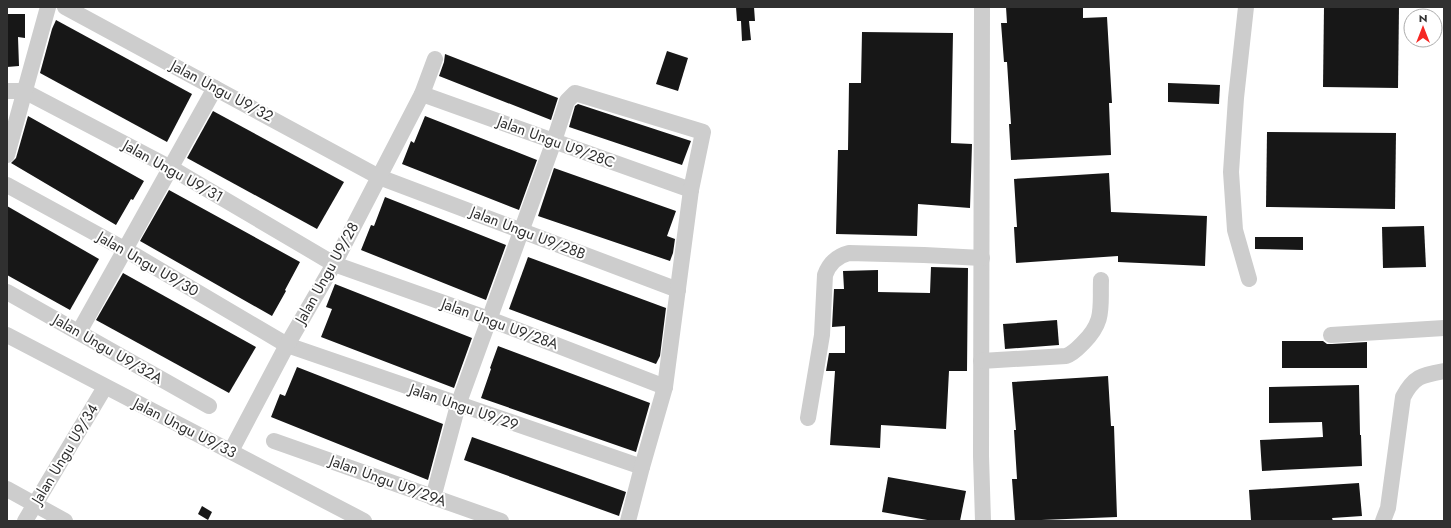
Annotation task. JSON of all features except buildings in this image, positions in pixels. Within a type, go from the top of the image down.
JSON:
[{"type":"street","points":[[7,155],[48,7]]},
{"type":"street","name":"Jalan Ungu U9/32","points":[[65,7],[379,177]]},
{"type":"street","points":[[982,7],[981,456],[983,521]]},
{"type":"street","points":[[1246,7],[1236,98],[1231,172],[1235,230],[1249,279]]},
{"type":"street","name":"Jalan Ungu U9/28","points":[[231,451],[287,345],[334,264],[422,94],[435,58]]},
{"type":"street","points":[[79,332],[216,88]]},
{"type":"street","name":"Jalan Ungu U9/31","points":[[7,91],[24,91],[171,168],[334,264]]},
{"type":"street","points":[[433,498],[458,405],[554,141],[567,101],[575,93],[703,132],[691,190],[665,387],[628,521]]},
{"type":"street","name":"Jalan Ungu U9/28C","points":[[422,94],[691,190]]},
{"type":"street","name":"Jalan Ungu U9/28B","points":[[379,177],[678,290]]},
{"type":"street","name":"Jalan Ungu U9/30","points":[[7,185],[126,250],[287,345]]},
{"type":"street","points":[[808,418],[822,335],[826,275],[827,270],[838,257],[849,253],[982,258]]},
{"type":"street","name":"Jalan Ungu U9/28A","points":[[334,264],[489,319],[665,387]]},
{"type":"street","points":[[982,361],[1066,356],[1072,354],[1093,333],[1100,317],[1101,280]]},
{"type":"street","name":"Jalan Ungu U9/32A","points":[[7,292],[209,406]]},
{"type":"street","points":[[1331,335],[1444,328]]},
{"type":"street","name":"Jalan Ungu U9/33","points":[[7,335],[364,521]]},
{"type":"street","name":"Jalan Ungu U9/29","points":[[287,345],[642,467]]},
{"type":"street","points":[[1383,521],[1388,508],[1403,397],[1408,388],[1416,380],[1425,375],[1444,371]]},
{"type":"street","name":"Jalan Ungu U9/34","points":[[25,521],[105,387]]},
{"type":"street","name":"Jalan Ungu U9/29A","points":[[274,441],[501,521]]},
{"type":"street","points":[[7,489],[65,521]]}]
